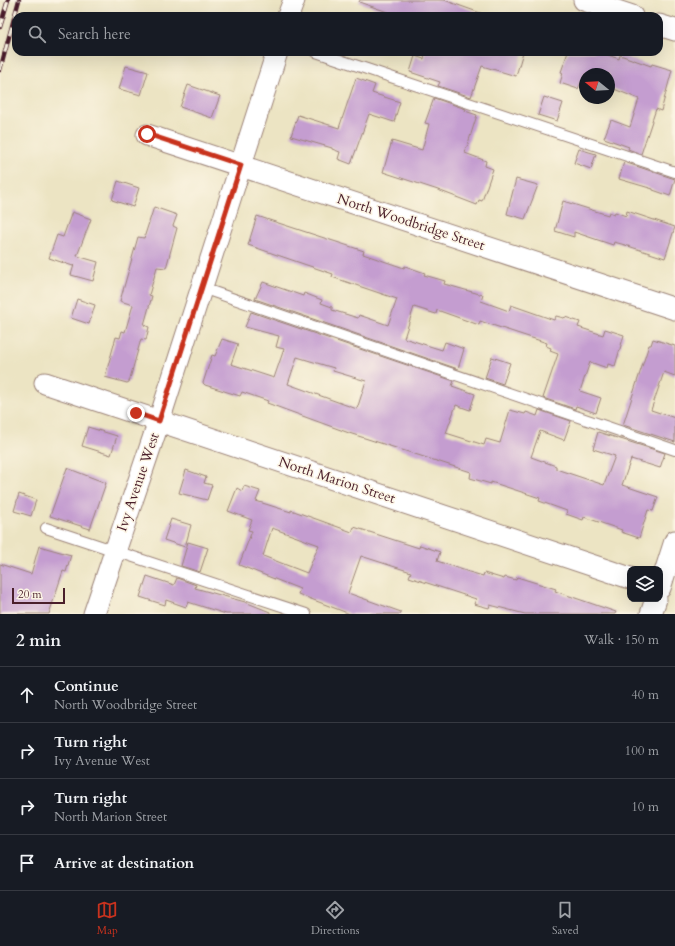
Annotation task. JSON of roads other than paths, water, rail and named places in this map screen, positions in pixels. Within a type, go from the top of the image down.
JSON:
[{"type":"street","points":[[290,12],[294,0]]},
{"type":"street","points":[[584,0],[620,12]]},
{"type":"street","points":[[663,26],[675,30]]},
{"type":"street","name":"Ivy Avenue West","points":[[94,614],[114,550],[159,421],[276,56]]},
{"type":"street","name":"North Woodbridge Street","points":[[147,134],[675,309]]},
{"type":"street","name":"North Marion Street","points":[[45,383],[627,577]]},
{"type":"street","points":[[663,579],[675,541]]},
{"type":"street","points":[[663,589],[675,593]]},
{"type":"street","points":[[652,614],[655,602]]},
{"type":"lane","points":[[328,56],[675,172]]},
{"type":"lane","points":[[202,288],[675,450]]},
{"type":"lane","points":[[46,528],[306,614]]},
{"type":"railway","points":[[0,27],[8,0]]},
{"type":"railway","points":[[16,12],[19,0]]},
{"type":"railway","points":[[0,70],[12,26]]}]
